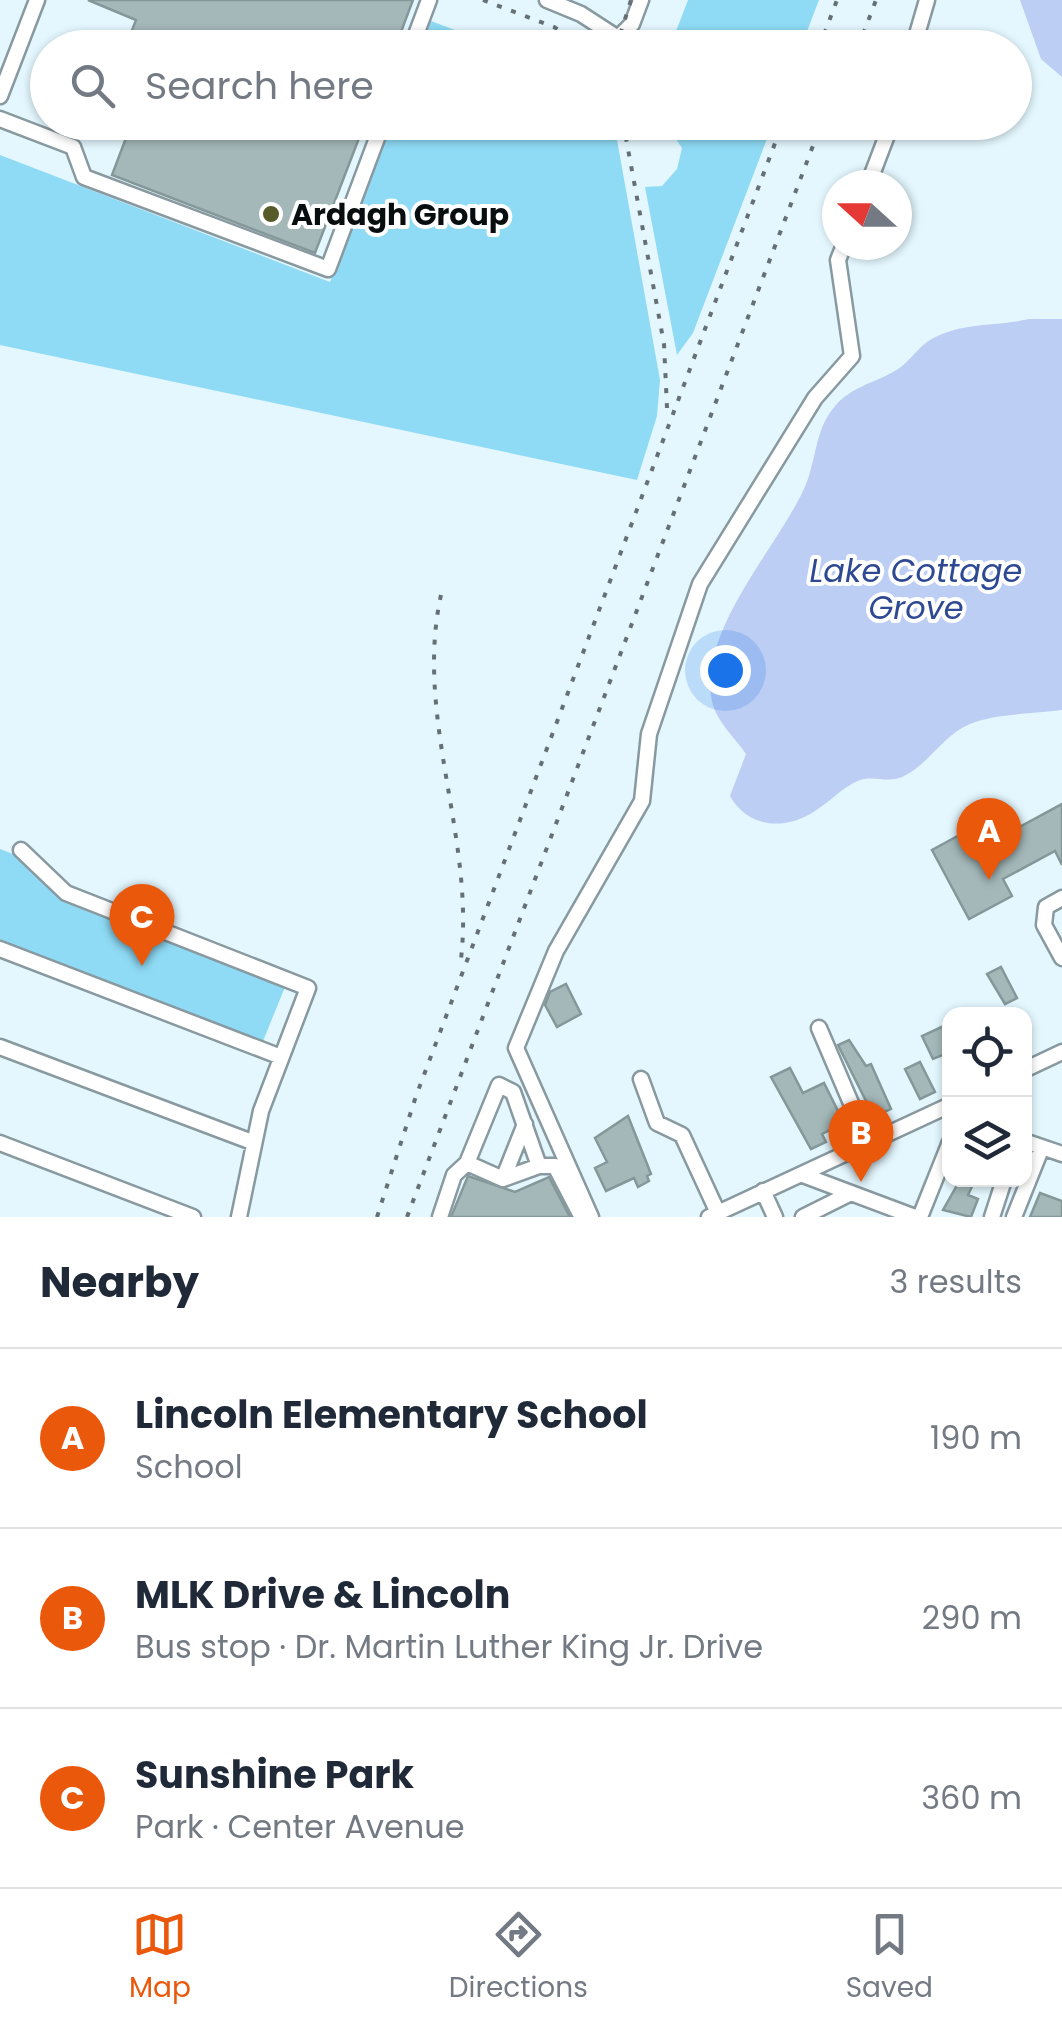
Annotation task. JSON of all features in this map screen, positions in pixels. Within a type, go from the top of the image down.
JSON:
[{"type":"street","points":[[0,96],[36,0]]},
{"type":"street","points":[[418,30],[429,0]]},
{"type":"street","points":[[546,0],[581,14],[606,30]]},
{"type":"street","points":[[626,30],[641,0]]},
{"type":"street","points":[[919,30],[928,0]]},
{"type":"street","points":[[0,119],[30,131]]},
{"type":"street","points":[[55,140],[73,147],[84,177],[328,269],[376,140]]},
{"type":"street","points":[[874,170],[885,140]]},
{"type":"street","points":[[592,1217],[516,1048],[556,951],[642,800],[649,734],[700,584],[815,398],[852,356],[838,260]]},
{"type":"street","points":[[21,850],[66,893],[308,988],[252,1142],[239,1217]]},
{"type":"street","points":[[1062,898],[1046,908],[1044,925],[1062,958]]},
{"type":"street","points":[[0,949],[281,1057]]},
{"type":"street","points":[[819,1028],[868,1143]]},
{"type":"street","points":[[0,1047],[252,1142]]},
{"type":"street","points":[[1032,1066],[1062,1052]]},
{"type":"street","points":[[640,1079],[657,1124],[682,1136],[713,1215],[942,1110]]},
{"type":"street","points":[[440,1217],[454,1175],[468,1163],[498,1085],[514,1092],[539,1166]]},
{"type":"street","points":[[503,1178],[524,1124]]},
{"type":"street","points":[[0,1143],[193,1217]]},
{"type":"street","points":[[1032,1144],[1062,1154]]},
{"type":"street","points":[[1014,1217],[1042,1147]]},
{"type":"street","points":[[468,1163],[503,1178],[539,1166],[556,1166],[581,1217]]},
{"type":"street","points":[[803,1174],[917,1217],[942,1170]]},
{"type":"street","points":[[992,1217],[1002,1187]]},
{"type":"street","points":[[763,1191],[775,1217]]},
{"type":"street","points":[[803,1217],[851,1193]]},
{"type":"shaded area","points":[[688,0],[819,0],[808,30],[677,30]]},
{"type":"shaded area","points":[[431,21],[455,30],[428,30]]},
{"type":"shaded area","points":[[385,140],[617,140],[660,380],[657,416],[637,480],[0,345],[0,155],[330,282]]},
{"type":"shaded area","points":[[677,140],[767,140],[693,333],[677,355],[645,187],[662,186],[677,169],[682,148]]},
{"type":"shaded area","points":[[0,849],[39,864],[56,893],[69,904],[285,987],[261,1046],[0,945]]},
{"type":"water","points":[[1020,0],[1062,0],[1062,77],[1041,59]]},
{"type":"water","name":"Lake Cottage Grove","points":[[1029,319],[1062,319],[1062,710],[970,724],[904,776],[860,780],[792,822],[768,823],[747,815],[730,796],[746,754],[716,713],[711,696],[711,670],[729,616],[803,491],[828,416],[848,395],[898,369],[939,335]]},
{"type":"building","points":[[88,0],[413,0],[402,30],[132,30],[136,20]]},
{"type":"building","name":"Ardagh Group","points":[[125,140],[358,140],[315,253],[112,175]]},
{"type":"building","points":[[1062,804],[1062,865],[1055,851],[1003,879],[1012,896],[969,919],[932,850],[978,825],[988,844]]},
{"type":"building","points":[[1001,967],[1017,998],[1005,1004],[987,974]]},
{"type":"building","points":[[566,984],[581,1014],[557,1027],[545,1005],[550,992]]},
{"type":"building","points":[[942,1027],[942,1055],[933,1059],[922,1036]]},
{"type":"building","points":[[849,1040],[866,1066],[871,1064],[891,1109],[874,1117],[838,1045]]},
{"type":"building","points":[[920,1062],[935,1092],[920,1099],[905,1069]]},
{"type":"building","points":[[790,1068],[803,1093],[824,1083],[844,1123],[822,1134],[826,1142],[811,1149],[771,1077]]},
{"type":"building","points":[[628,1116],[651,1174],[647,1176],[649,1181],[638,1187],[634,1178],[606,1191],[595,1168],[607,1162],[595,1138]]},
{"type":"building","points":[[468,1176],[515,1192],[549,1177],[570,1217],[451,1217]]},
{"type":"building","points":[[956,1187],[972,1187],[968,1195],[978,1199],[971,1217],[943,1210]]},
{"type":"building","points":[[1040,1193],[1062,1201],[1062,1217],[1030,1217]]},
{"type":"railway","points":[[483,0],[559,30]]},
{"type":"railway","points":[[622,30],[631,0]]},
{"type":"railway","points":[[826,30],[837,0]]},
{"type":"railway","points":[[865,30],[876,0]]},
{"type":"railway","points":[[626,140],[664,344],[667,408]]},
{"type":"railway","points":[[377,1217],[416,1096],[776,140]]},
{"type":"railway","points":[[407,1217],[815,140]]},
{"type":"railway","points":[[441,595],[435,686],[460,868],[461,959]]},
{"type":"place","name":"Ardagh Group","points":[[271,214]]},
{"type":"place","name":"Lincoln Elementary School","points":[[989,880]]},
{"type":"place","name":"Sunshine Park","points":[[142,966]]},
{"type":"place","name":"MLK Drive & Lincoln","points":[[861,1182]]}]
